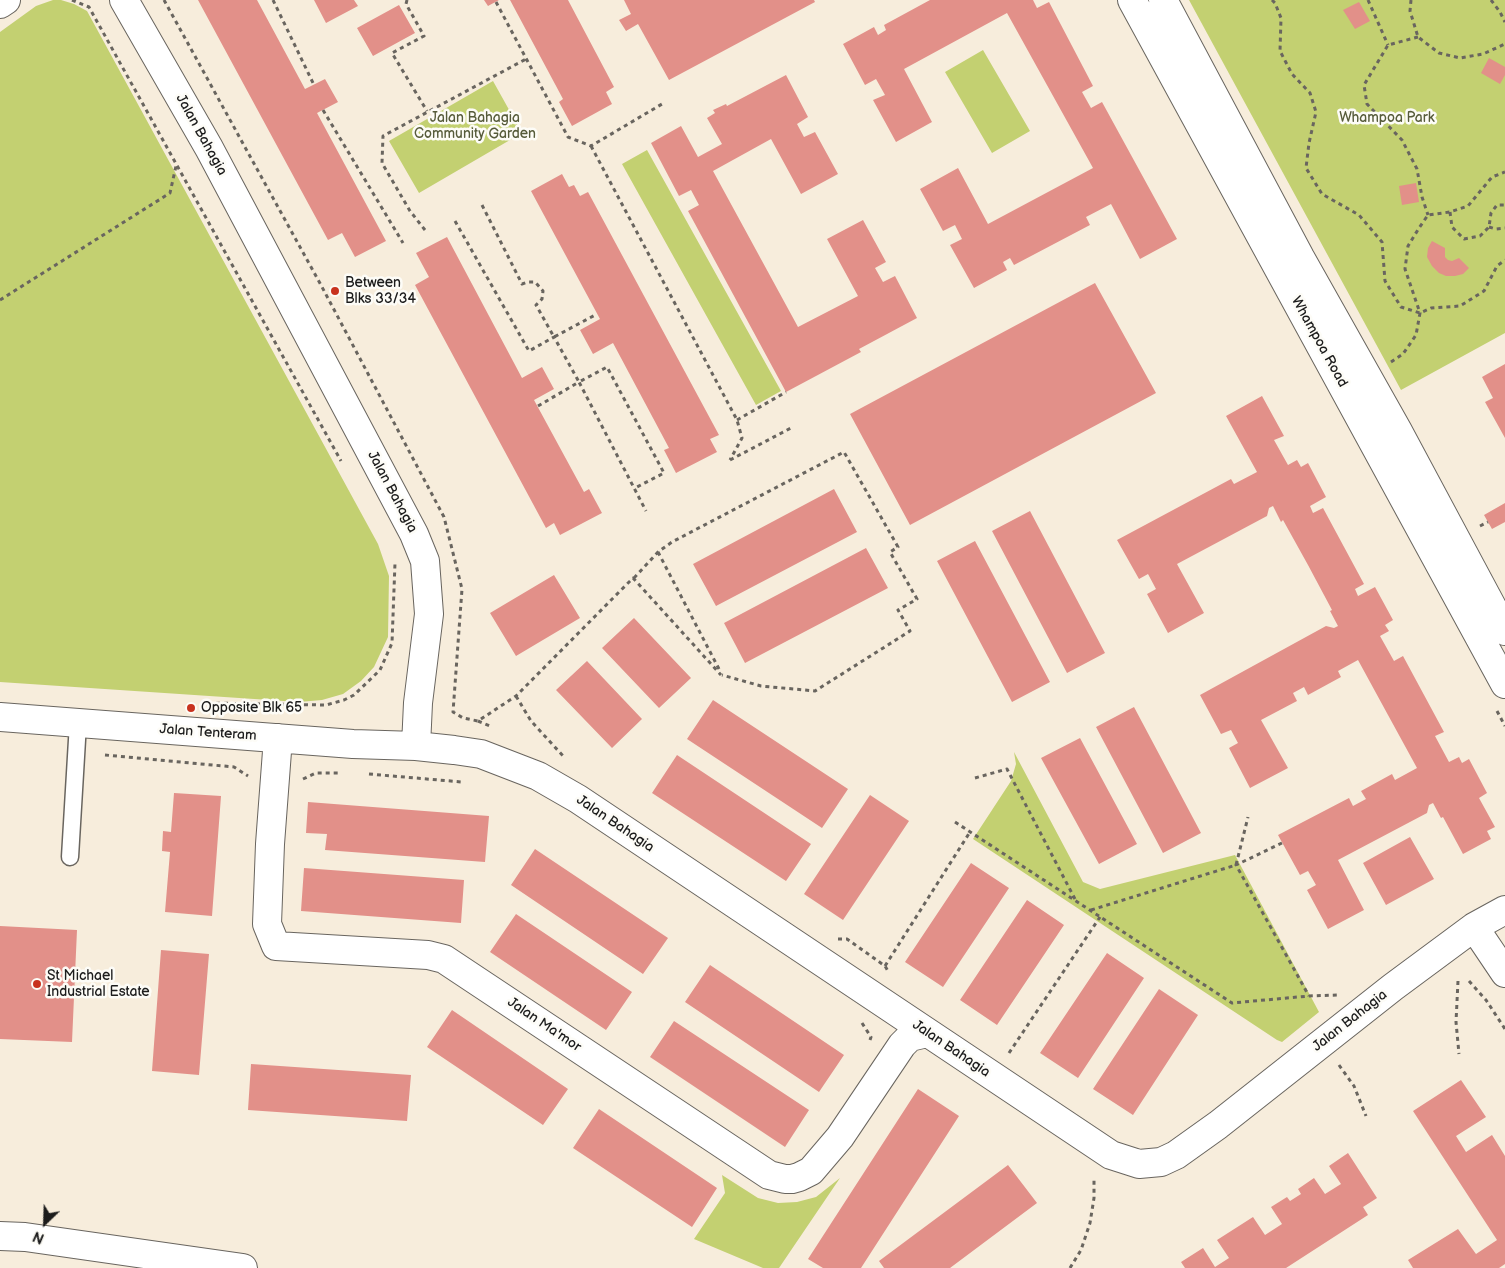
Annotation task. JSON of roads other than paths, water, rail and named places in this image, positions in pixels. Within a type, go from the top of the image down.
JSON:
[{"type":"main road","points":[[0,4],[6,0]]},
{"type":"main road","name":"Jalan Bahagia","points":[[124,0],[209,148],[414,534],[424,561],[429,614],[418,703],[416,746],[481,754],[538,776],[559,787],[1111,1155],[1138,1164],[1161,1162],[1176,1155],[1218,1125],[1393,987],[1474,927],[1505,910]]},
{"type":"main road","name":"Whampoa Road","points":[[1132,0],[1505,684]]},
{"type":"main road","name":"Whampoa Road","points":[[1163,0],[1295,248],[1398,431],[1505,631]]},
{"type":"main road","name":"Jalan Tenteram","points":[[0,718],[353,744],[416,746]]},
{"type":"main road","name":"Jalan Ma'mor","points":[[278,738],[274,780],[267,924],[276,946],[428,955],[444,959],[769,1175],[792,1179],[799,1178],[811,1171],[840,1137],[902,1045],[910,1037],[927,1033]]},
{"type":"main road","points":[[1474,927],[1505,973]]},
{"type":"main road","points":[[0,1236],[25,1236],[243,1268]]},
{"type":"lane","points":[[70,857],[78,723]]},
{"type":"place","name":"Between Blks 33/34","points":[[335,291]]},
{"type":"place","name":"Opposite Blk 65","points":[[191,708]]},
{"type":"place","name":"St Michael Industrial Estate","points":[[37,984]]},
{"type":"park label","name":"Whampoa Park","points":[[1387,118]]},
{"type":"park label","name":"Jalan Bahagia Community Garden","points":[[475,126]]}]
